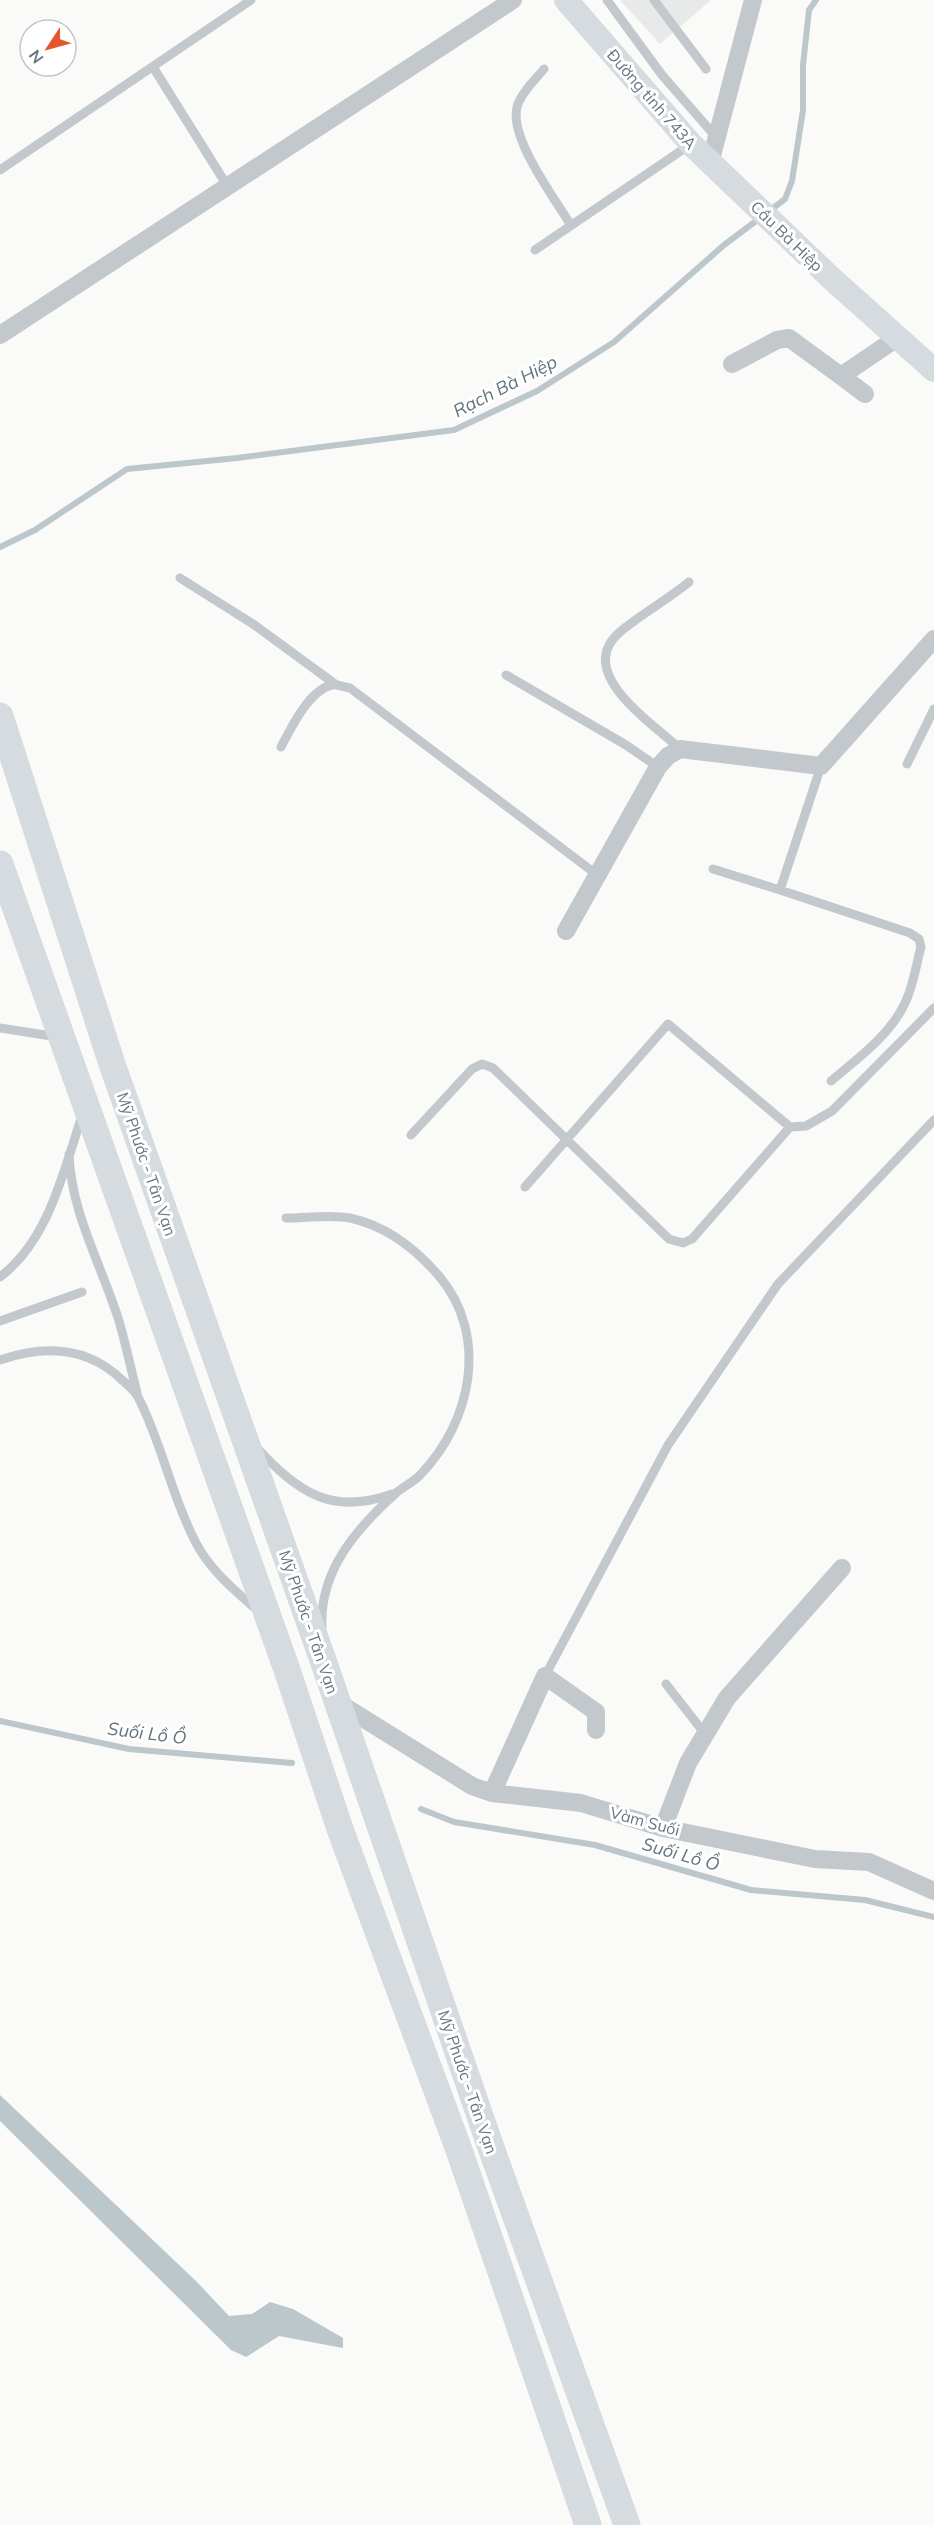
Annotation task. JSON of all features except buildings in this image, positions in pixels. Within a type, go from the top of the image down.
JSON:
[{"type":"main road","name":"Đường tỉnh 743A","points":[[566,0],[691,144],[743,193]]},
{"type":"main road","name":"Cầu Bà Hiệp","points":[[743,193],[897,338]]},
{"type":"main road","points":[[897,338],[929,362]]},
{"type":"main road","name":"Mỹ Phước - Tân Vạn","points":[[0,716],[112,1064],[324,1664],[489,2142],[627,2525]]},
{"type":"main road","name":"Mỹ Phước - Tân Vạn","points":[[0,864],[60,1038],[269,1619],[340,1829],[459,2150],[588,2525]]},
{"type":"street","points":[[0,335],[513,0]]},
{"type":"street","points":[[710,163],[732,90],[753,0]]},
{"type":"street","points":[[732,364],[777,340],[789,338],[865,394]]},
{"type":"street","points":[[842,376],[897,338]]},
{"type":"street","points":[[566,931],[596,873],[658,767],[668,756],[680,749],[821,766],[934,639]]},
{"type":"street","points":[[663,1828],[688,1763],[727,1698],[842,1568]]},
{"type":"street","points":[[492,1793],[545,1676],[563,1686],[596,1712],[596,1730]]},
{"type":"street","name":"Vàm Suối","points":[[337,1702],[472,1786],[492,1793],[581,1803],[663,1828],[815,1859],[869,1862],[934,1891]]},
{"type":"lane","points":[[0,170],[251,0]]},
{"type":"lane","points":[[608,0],[662,75],[716,137]]},
{"type":"lane","points":[[654,0],[706,69]]},
{"type":"lane","points":[[153,67],[228,187]]},
{"type":"lane","points":[[544,69],[517,107],[517,127],[530,157],[570,224]]},
{"type":"lane","points":[[535,250],[570,224],[691,144]]},
{"type":"lane","points":[[180,578],[253,624],[335,684],[350,688],[596,873]]},
{"type":"lane","points":[[680,749],[620,695],[609,678],[605,663],[608,646],[620,632],[660,606],[689,582]]},
{"type":"lane","points":[[506,675],[626,744],[658,767]]},
{"type":"lane","points":[[281,747],[312,699],[324,687],[335,684]]},
{"type":"lane","points":[[907,764],[934,709]]},
{"type":"lane","points":[[780,890],[821,766]]},
{"type":"lane","points":[[713,870],[910,933],[919,939],[921,947],[905,1004],[890,1026],[866,1051],[831,1081]]},
{"type":"lane","points":[[525,1187],[668,1024],[790,1127],[806,1126],[832,1111],[934,1008]]},
{"type":"lane","points":[[0,1028],[60,1038]]},
{"type":"lane","points":[[411,1135],[472,1069],[482,1064],[493,1068],[669,1239],[683,1243],[692,1239],[790,1127]]},
{"type":"lane","points":[[0,1277],[10,1269],[38,1235],[86,1105]]},
{"type":"lane","points":[[545,1676],[668,1444],[761,1308],[778,1284],[934,1120]]},
{"type":"lane","points":[[69,1154],[70,1178],[76,1201],[119,1322],[137,1395],[179,1509],[197,1544],[224,1581],[269,1619]]},
{"type":"lane","points":[[286,1218],[348,1217],[386,1230],[422,1256],[447,1285],[468,1331],[470,1359],[465,1401],[453,1432],[421,1475],[397,1492],[343,1549],[327,1583],[321,1617],[324,1664]]},
{"type":"lane","points":[[0,1321],[82,1292]]},
{"type":"lane","points":[[0,1360],[26,1351],[65,1350],[109,1367],[137,1395]]},
{"type":"lane","points":[[242,1432],[288,1481],[315,1496],[345,1502],[371,1502],[397,1492]]},
{"type":"lane","points":[[666,1684],[705,1734]]},
{"type":"shaded area","points":[[620,0],[711,0],[660,44]]},
{"type":"shaded area","points":[[0,2095],[196,2281],[229,2316],[252,2314],[270,2302],[293,2309],[343,2338],[343,2348],[279,2336],[246,2357],[231,2350],[0,2121]]},
{"type":"waterway","name":"Rạch Bà Hiệp","points":[[768,212],[785,199],[792,181],[803,110],[803,65],[809,10],[816,0]]},
{"type":"waterway","name":"Rạch Bà Hiệp","points":[[0,547],[35,530],[127,469],[237,458],[454,430],[537,391],[614,342],[724,245],[760,218]]},
{"type":"waterway","name":"Suối Lồ Ồ","points":[[0,1721],[129,1749],[292,1763]]},
{"type":"waterway","name":"Suối Lồ Ồ","points":[[421,1809],[454,1822],[595,1845],[751,1890],[865,1900],[934,1917]]}]
